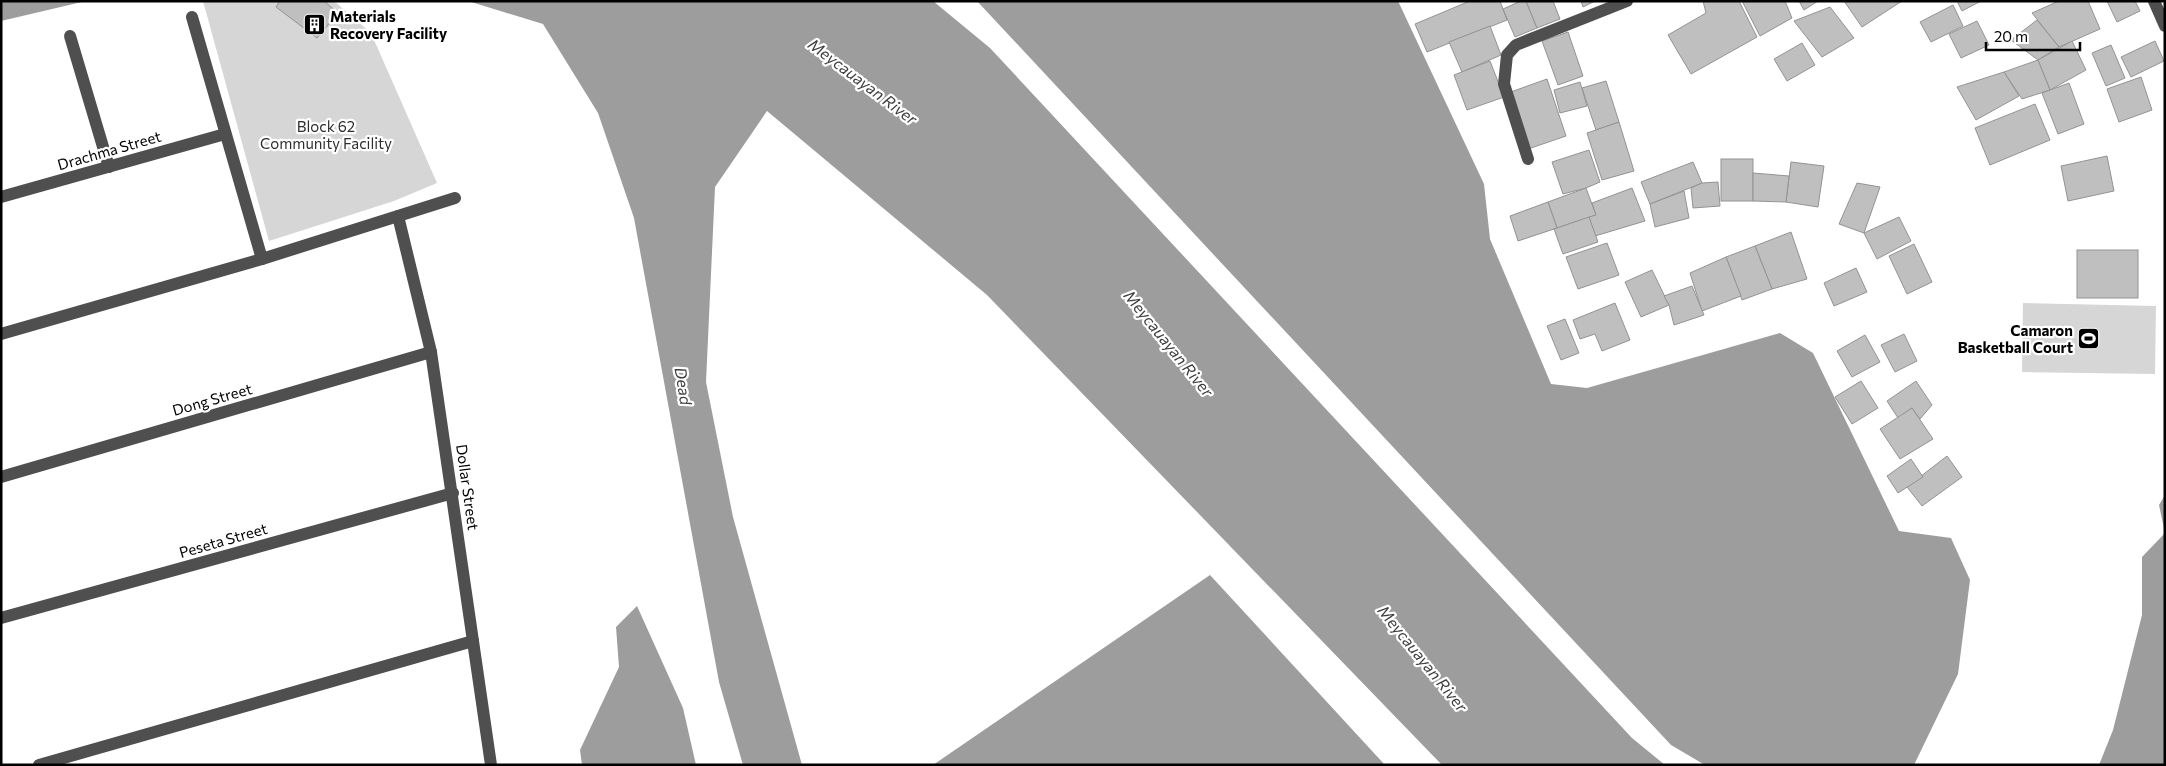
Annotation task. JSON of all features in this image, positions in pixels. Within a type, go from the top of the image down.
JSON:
[{"type":"street","points":[[1528,159],[1504,84],[1507,55],[1516,45],[1627,1]]},
{"type":"street","points":[[2154,1],[2165,26]]},
{"type":"street","points":[[192,17],[262,259]]},
{"type":"street","points":[[70,36],[109,167]]},
{"type":"street","name":"Drachma Street","points":[[1,197],[225,134]]},
{"type":"street","points":[[1,334],[262,259],[455,198]]},
{"type":"street","name":"Dollar Street","points":[[398,216],[431,352],[453,493],[488,764]]},
{"type":"street","name":"Dong Street","points":[[1,477],[431,352]]},
{"type":"street","name":"Peseta Street","points":[[1,618],[453,493]]},
{"type":"street","points":[[39,765],[473,641]]},
{"type":"green space","name":"Block 62 Community Facility","points":[[203,1],[334,1],[371,33],[437,183],[394,201],[269,241]]},
{"type":"green space","name":"Camaron Basketball Court","points":[[2023,303],[2156,306],[2155,374],[2022,372]]},
{"type":"water","points":[[1,1],[86,1],[1,21]]},
{"type":"water","points":[[468,1],[933,1],[990,48],[1632,738],[1665,765],[1442,765],[987,295],[767,111],[715,187],[706,382],[733,517],[802,765],[743,765],[719,682],[634,218],[598,113],[543,24]]},
{"type":"water","points":[[977,1],[1398,1],[1484,184],[1490,239],[1551,384],[1587,388],[1780,333],[1813,353],[1899,531],[1951,538],[1970,580],[1958,674],[1914,765],[1705,765],[1671,745]]},
{"type":"water","points":[[2165,495],[2165,533],[2159,505]]},
{"type":"water","points":[[2165,533],[2165,765],[2099,765],[2113,730],[2142,615],[2142,557]]},
{"type":"water","points":[[1210,575],[1385,765],[933,765]]},
{"type":"water","points":[[637,606],[683,708],[696,765],[582,765],[580,750],[619,667],[616,627]]},
{"type":"building","name":"Materials Recovery Facility","points":[[280,1],[324,1],[338,13],[317,38],[276,7]]},
{"type":"building","points":[[1470,1],[1500,1],[1507,20],[1427,52],[1415,24]]},
{"type":"building","points":[[1521,1],[1526,1],[1537,28],[1515,37],[1503,9]]},
{"type":"building","points":[[1526,1],[1553,1],[1560,19],[1537,28]]},
{"type":"building","points":[[1581,1],[1595,1],[1583,7]]},
{"type":"building","points":[[1703,1],[1739,1],[1757,37],[1691,74],[1668,35],[1706,13]]},
{"type":"building","points":[[1742,1],[1785,1],[1792,18],[1760,36]]},
{"type":"building","points":[[1799,1],[1818,1],[1804,10]]},
{"type":"building","points":[[1844,1],[1902,1],[1862,27]]},
{"type":"building","points":[[1957,1],[1981,1],[1962,11]]},
{"type":"building","points":[[2059,1],[2088,1],[2100,29],[2059,47],[2032,13]]},
{"type":"building","points":[[2107,1],[2135,1],[2140,11],[2117,22]]},
{"type":"building","points":[[1953,5],[1963,26],[1931,42],[1920,22]]},
{"type":"building","points":[[1830,7],[1854,38],[1822,57],[1794,21]]},
{"type":"building","points":[[2037,20],[2059,47],[2038,60],[2011,40]]},
{"type":"building","points":[[1977,21],[1989,45],[1961,58],[1949,34]]},
{"type":"building","points":[[1490,26],[1501,55],[1462,72],[1449,42]]},
{"type":"building","points":[[1568,32],[1583,76],[1558,85],[1542,41]]},
{"type":"building","points":[[2072,41],[2086,70],[2050,90],[2038,60]]},
{"type":"building","points":[[2155,41],[2164,61],[2131,77],[2121,57]]},
{"type":"building","points":[[1802,43],[1815,65],[1787,81],[1774,59]]},
{"type":"building","points":[[2111,45],[2125,78],[2106,86],[2092,53]]},
{"type":"building","points":[[2038,60],[2050,90],[2022,99],[2004,72]]},
{"type":"building","points":[[1490,61],[1504,97],[1467,110],[1454,75]]},
{"type":"building","points":[[2004,72],[2019,96],[1976,120],[1957,87]]},
{"type":"building","points":[[2141,77],[2152,110],[2119,122],[2107,89]]},
{"type":"building","points":[[1547,79],[1566,136],[1528,149],[1508,93]]},
{"type":"building","points":[[1606,81],[1619,122],[1596,130],[1582,88]]},
{"type":"building","points":[[1580,82],[1587,106],[1560,113],[1554,90]]},
{"type":"building","points":[[2069,83],[2084,124],[2058,134],[2042,93]]},
{"type":"building","points":[[2035,104],[2050,140],[1990,165],[1975,128]]},
{"type":"building","points":[[1619,122],[1634,171],[1602,180],[1587,133]]},
{"type":"building","points":[[1589,150],[1600,182],[1563,194],[1552,162]]},
{"type":"building","points":[[2107,156],[2114,191],[2068,201],[2061,166]]},
{"type":"building","points":[[1721,159],[1753,159],[1753,201],[1721,201]]},
{"type":"building","points":[[1693,162],[1702,183],[1650,204],[1641,182]]},
{"type":"building","points":[[1791,162],[1824,166],[1818,207],[1786,202]]},
{"type":"building","points":[[1753,173],[1789,176],[1786,202],[1753,201]]},
{"type":"building","points":[[1718,182],[1720,206],[1693,208],[1691,188],[1702,183]]},
{"type":"building","points":[[1857,183],[1880,187],[1864,233],[1839,224]]},
{"type":"building","points":[[1586,188],[1596,215],[1557,228],[1548,202]]},
{"type":"building","points":[[1632,188],[1645,221],[1595,236],[1589,217],[1596,215],[1592,203]]},
{"type":"building","points":[[1684,191],[1689,218],[1655,227],[1650,204]]},
{"type":"building","points":[[1548,202],[1557,228],[1518,241],[1510,216]]},
{"type":"building","points":[[1589,217],[1598,242],[1563,254],[1554,229]]},
{"type":"building","points":[[1899,217],[1911,241],[1877,259],[1864,233]]},
{"type":"building","points":[[1791,232],[1807,279],[1772,289],[1755,246]]},
{"type":"building","points":[[1607,243],[1619,275],[1578,289],[1566,257]]},
{"type":"building","points":[[1914,244],[1932,282],[1907,294],[1889,256]]},
{"type":"building","points":[[1755,246],[1772,289],[1742,300],[1726,257]]},
{"type":"building","points":[[2077,250],[2138,250],[2138,298],[2077,298]]},
{"type":"building","points":[[1726,257],[1741,296],[1702,311],[1690,273]]},
{"type":"building","points":[[1856,268],[1867,292],[1834,306],[1824,283]]},
{"type":"building","points":[[1652,270],[1669,305],[1641,317],[1625,282]]},
{"type":"building","points":[[1692,286],[1704,315],[1674,325],[1669,305],[1664,296]]},
{"type":"building","points":[[1615,303],[1630,340],[1602,351],[1595,334],[1580,339],[1573,320]]},
{"type":"building","points":[[1565,319],[1579,353],[1561,360],[1547,326]]},
{"type":"building","points":[[1904,334],[1917,361],[1895,372],[1881,345]]},
{"type":"building","points":[[1865,335],[1880,362],[1852,377],[1837,351]]},
{"type":"building","points":[[1861,381],[1878,408],[1852,424],[1835,397]]},
{"type":"building","points":[[1916,381],[1932,405],[1920,419],[1912,408],[1898,418],[1887,401]]},
{"type":"building","points":[[1912,408],[1933,439],[1900,459],[1880,429]]},
{"type":"building","points":[[1947,456],[1962,477],[1922,506],[1907,487]]},
{"type":"building","points":[[1911,459],[1923,477],[1898,493],[1887,476]]},
{"type":"place","name":"Materials Recovery Facility","points":[[314,25]]},
{"type":"place","name":"Camaron Basketball Court","points":[[2089,339]]},
{"type":"water label","name":"Meycauayan River","points":[[863,81]]},
{"type":"water label","name":"Meycauayan River","points":[[1169,343]]},
{"type":"water label","name":"Dead","points":[[684,386]]},
{"type":"water label","name":"Meycauayan River","points":[[1423,658]]}]
